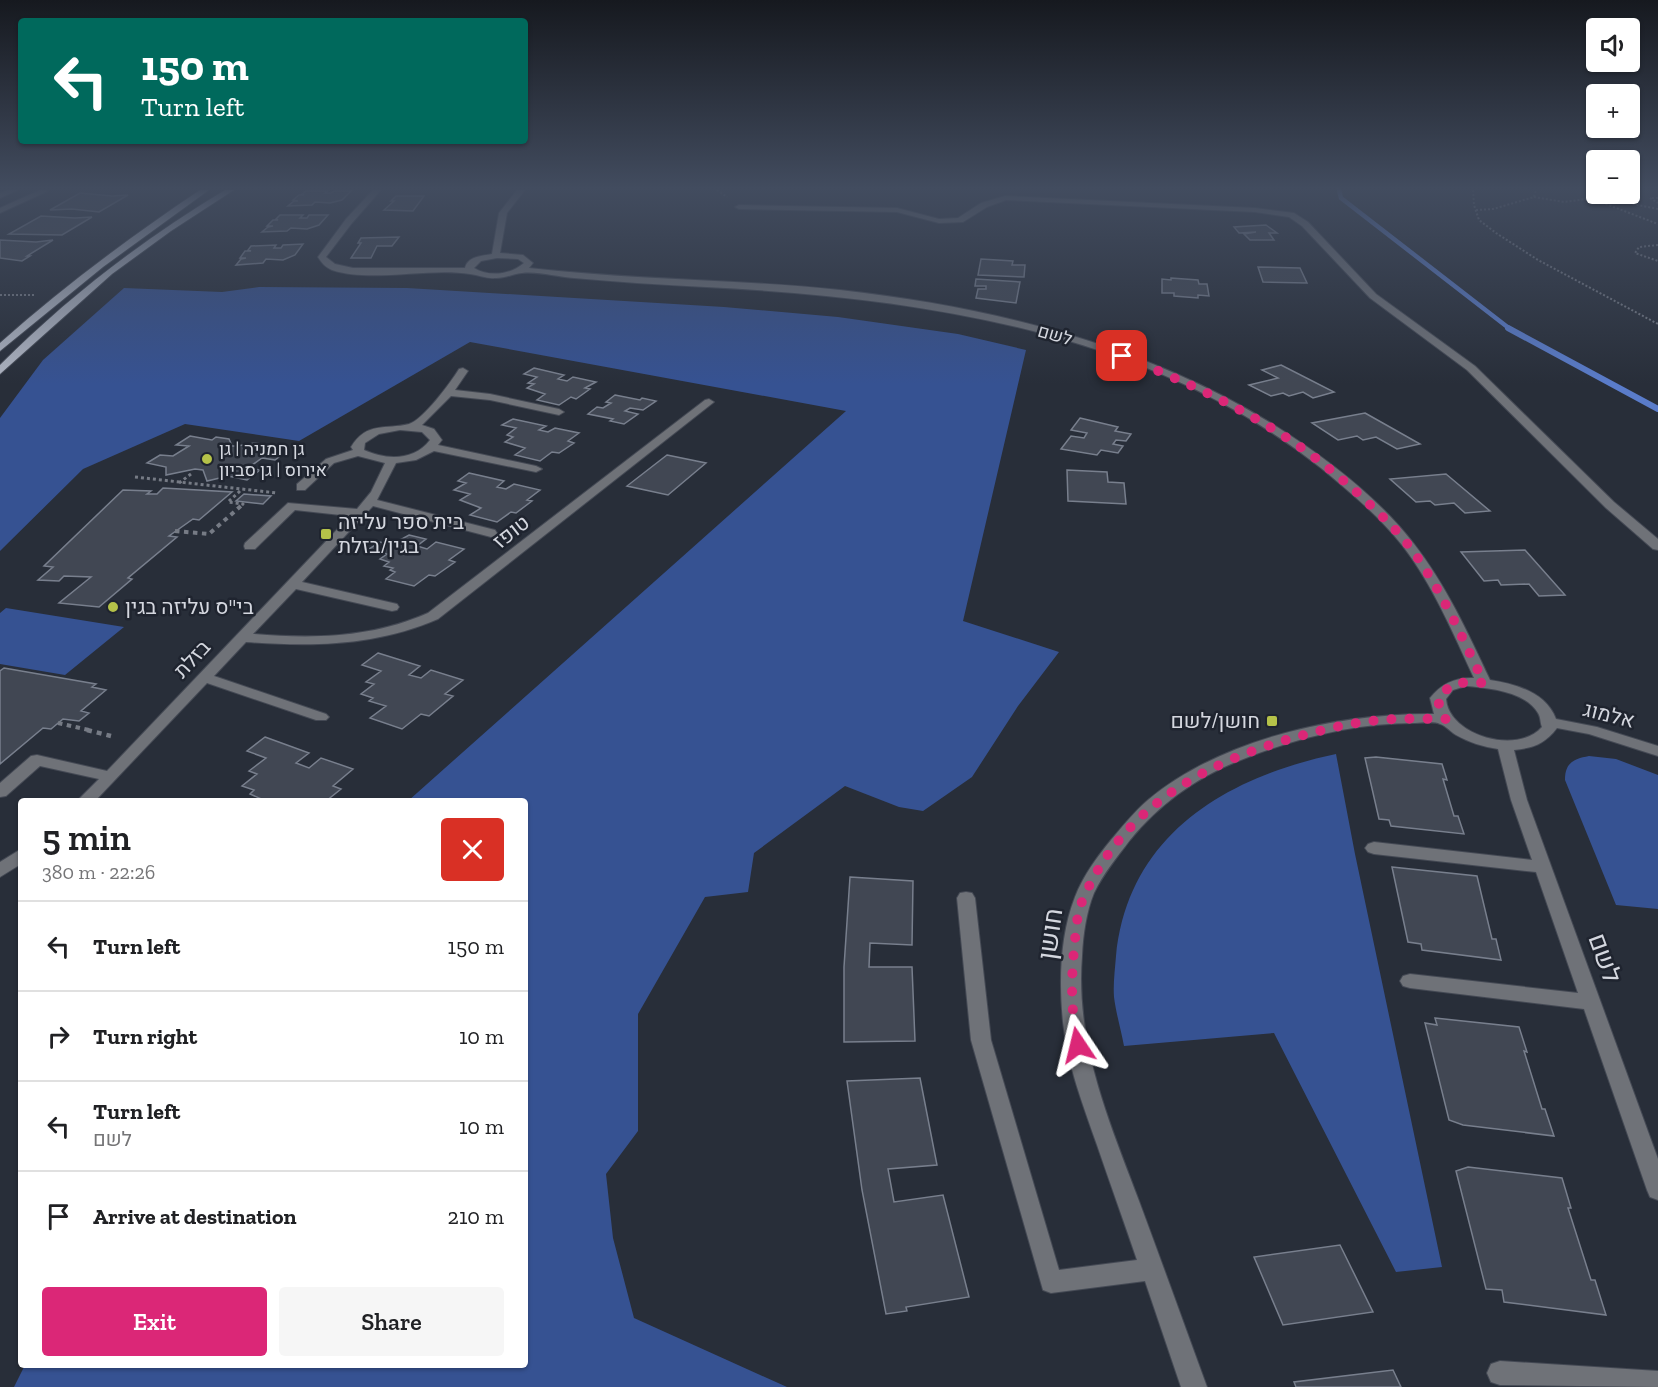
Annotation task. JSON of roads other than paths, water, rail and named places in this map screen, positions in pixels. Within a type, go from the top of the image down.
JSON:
[{"type":"main road","points":[[0,348],[54,300],[112,255]]},
{"type":"main road","points":[[0,371],[76,300],[134,255]]},
{"type":"street","name":"לשם","points":[[324,255],[322,257],[326,263],[335,268],[353,271],[472,271],[489,275],[521,270],[599,279],[842,293],[933,306],[1006,321],[1122,356],[1237,406],[1295,441],[1330,468],[1392,526],[1415,554],[1437,588],[1484,683]]},
{"type":"street","points":[[472,271],[469,269],[470,264],[478,259],[496,255],[526,259],[529,263],[521,270]]},
{"type":"street","points":[[1334,255],[1373,296],[1471,368],[1610,505],[1658,546]]},
{"type":"street","points":[[413,427],[439,405],[463,371]]},
{"type":"street","points":[[449,393],[490,397],[559,412]]},
{"type":"street","name":"טופז","points":[[243,638],[302,642],[364,639],[414,626],[434,616],[709,402]]},
{"type":"street","points":[[413,427],[433,433],[436,440],[432,447],[412,457],[393,460],[370,459],[359,452],[357,447],[360,441],[369,435],[387,429],[413,427]]},
{"type":"street","points":[[432,447],[536,469]]},
{"type":"street","points":[[302,487],[330,461],[359,452]]},
{"type":"street","name":"בזלת","points":[[88,798],[206,678],[360,513],[377,493],[393,460]]},
{"type":"street","points":[[370,501],[491,533]]},
{"type":"street","points":[[250,546],[292,506],[360,513]]},
{"type":"street","points":[[293,584],[392,607]]},
{"type":"street","points":[[206,678],[321,717]]},
{"type":"street","points":[[1465,682],[1484,683],[1505,687],[1529,698],[1545,712],[1550,727],[1546,735],[1535,742],[1505,744],[1479,739],[1461,731],[1446,719],[1440,711],[1438,698],[1448,687],[1465,682]]},
{"type":"street","name":"חושן","points":[[1194,1387],[1087,1086],[1073,1025],[1071,977],[1078,916],[1083,898],[1104,861],[1131,827],[1160,799],[1199,774],[1225,761],[1256,749],[1326,729],[1382,720],[1446,719]]},
{"type":"street","name":"אלמוג","points":[[1548,722],[1592,730],[1658,750]]},
{"type":"street","name":"לשם","points":[[1505,744],[1519,800],[1658,1190]]},
{"type":"street","points":[[0,792],[37,760],[111,777]]},
{"type":"street","points":[[1374,848],[1543,867]]},
{"type":"street","points":[[0,871],[18,857]]},
{"type":"street","points":[[966,898],[981,1040],[1051,1282],[1152,1269]]},
{"type":"street","points":[[1410,981],[1591,1002]]},
{"type":"street","points":[[1500,1372],[1658,1384]]},
{"type":"waterway","points":[[1414,255],[1510,329]]},
{"type":"waterway","points":[[1508,328],[1658,409]]},
{"type":"place","name":"גן חמניה | גן אירוס | גן סביון","points":[[207,459]]},
{"type":"place","name":"בית ספר עליזה בגין/בזלת","points":[[326,534]]},
{"type":"place","name":"בי\"ס עליזה בגין","points":[[113,607]]},
{"type":"place","name":"חושן/לשם","points":[[1272,721]]}]
